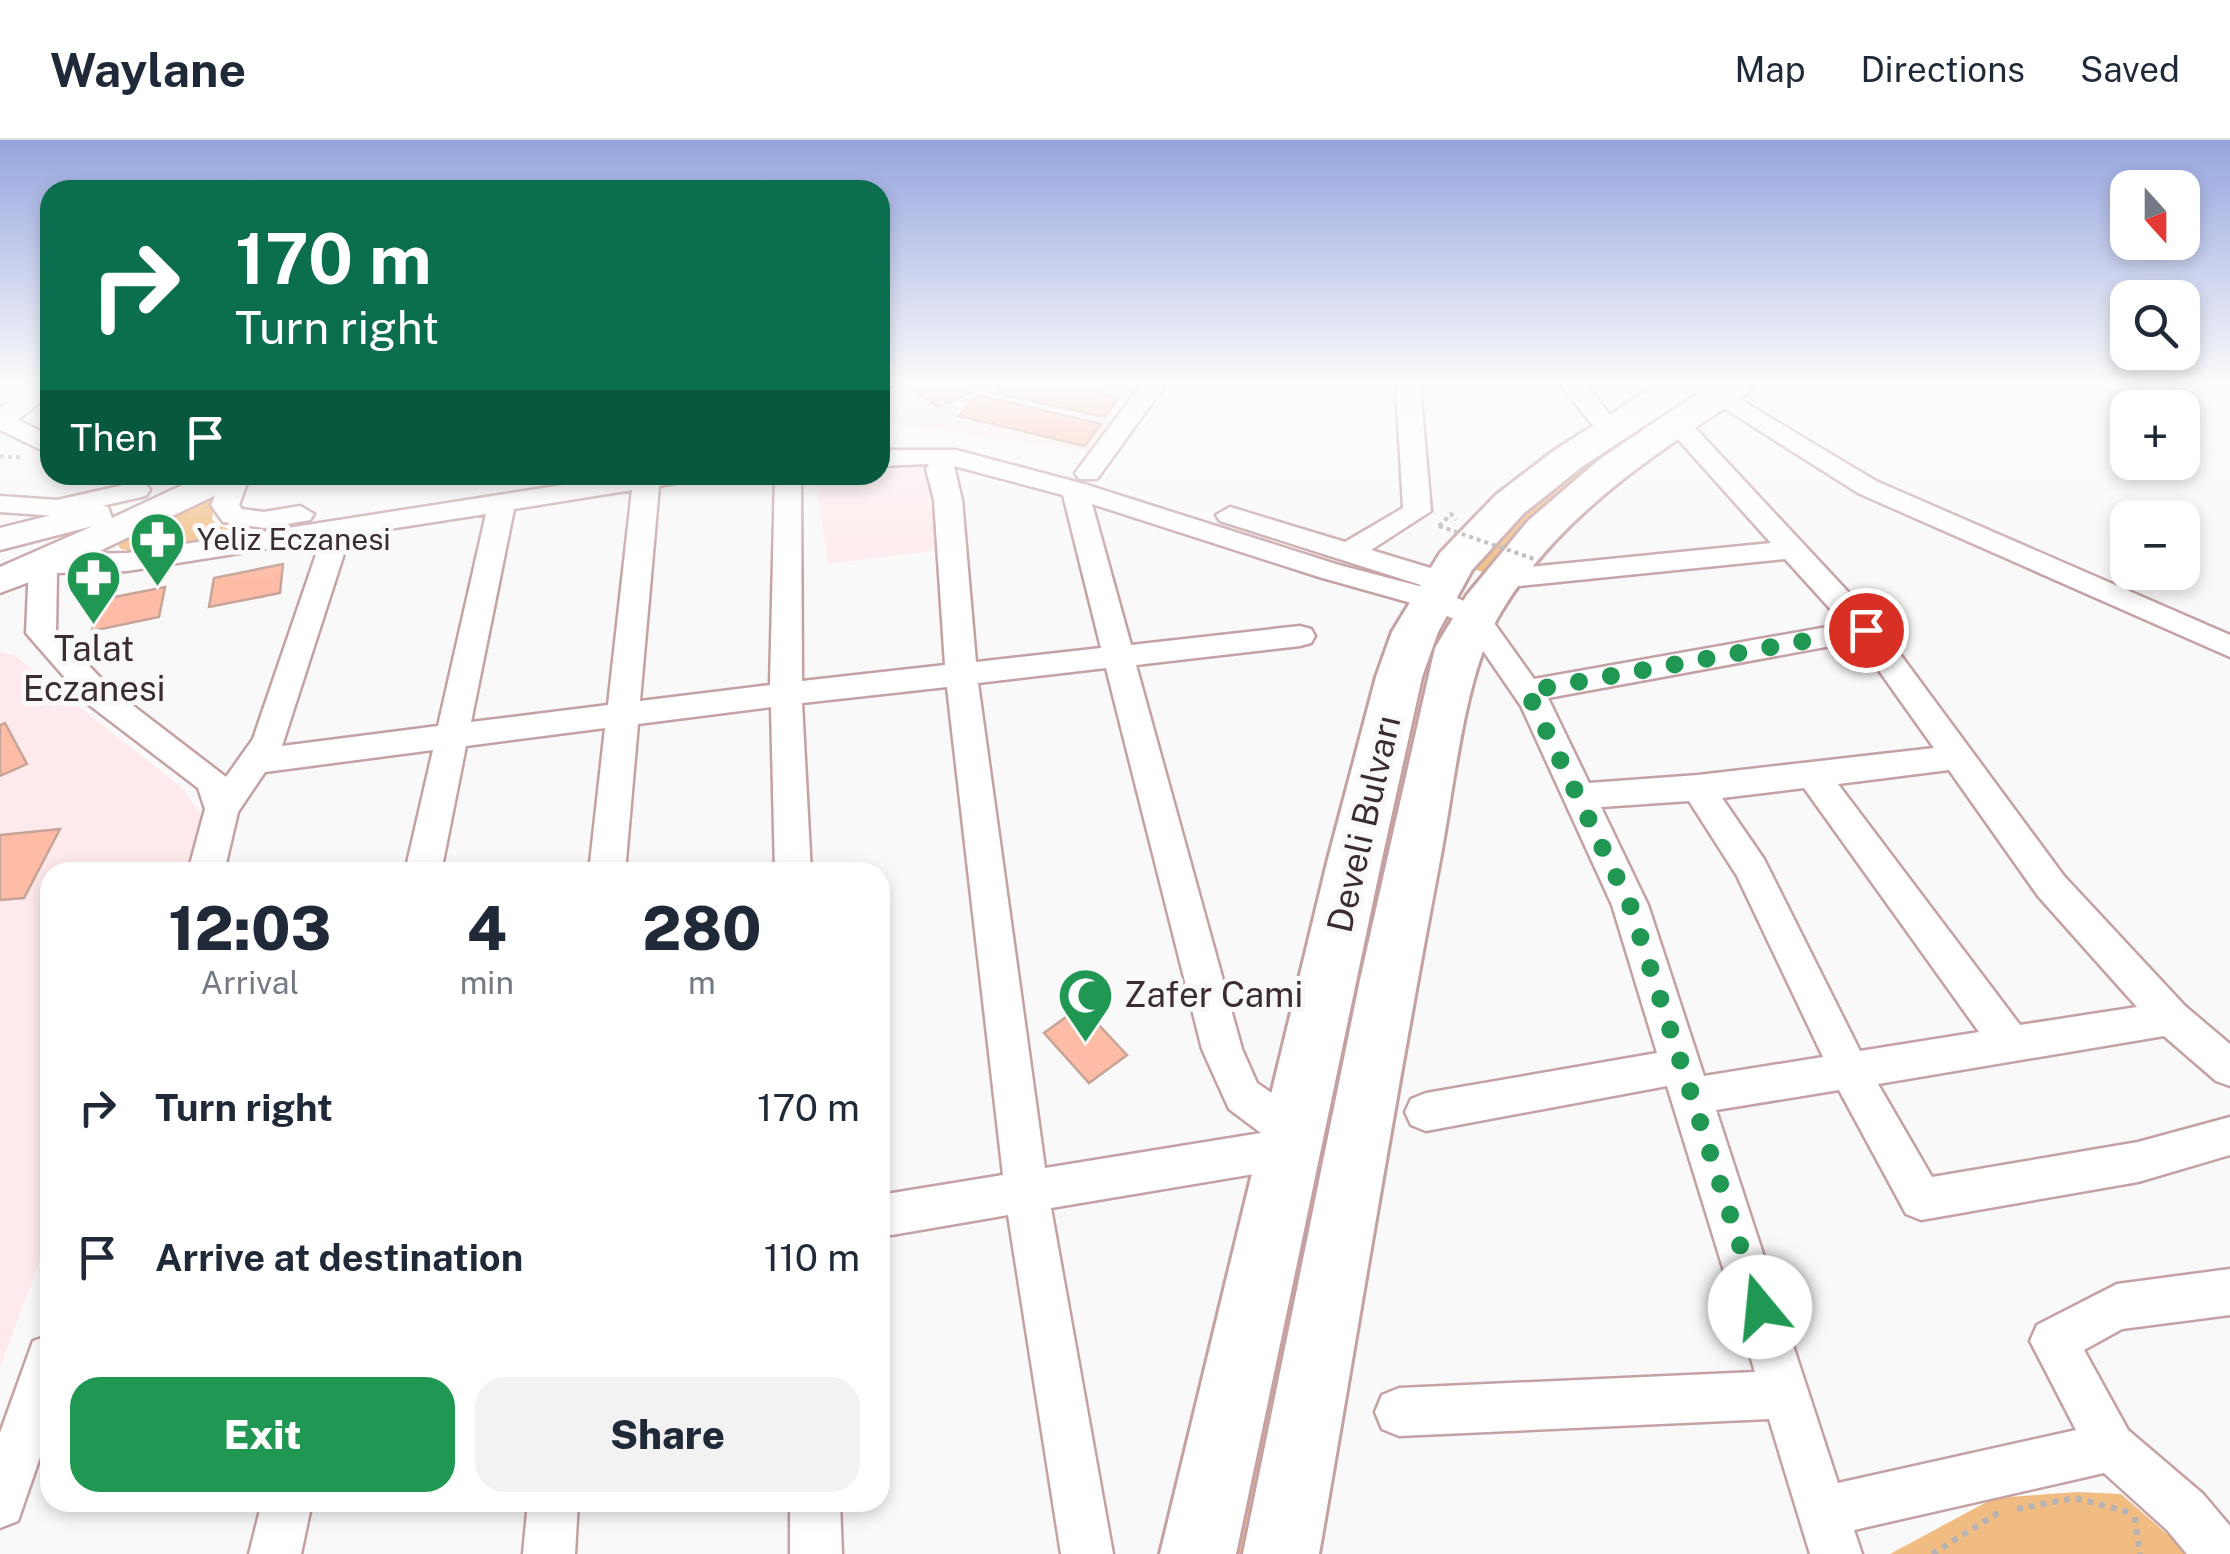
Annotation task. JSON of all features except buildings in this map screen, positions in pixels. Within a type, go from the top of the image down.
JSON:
[{"type":"highway","name":"Develi Bulvarı","points":[[1281,1554],[1458,648],[1510,504],[1582,451]]},
{"type":"highway","name":"Develi Bulvarı","points":[[1198,1554],[1399,677],[1478,589],[1582,490],[1632,451]]},
{"type":"main road","points":[[0,539],[80,522],[159,485]]},
{"type":"main road","points":[[0,580],[222,485]]},
{"type":"street","points":[[987,451],[1346,576],[1478,589],[1794,549]]},
{"type":"street","points":[[1104,451],[1082,481],[1118,654],[1222,1049],[1243,1096],[1292,1140]]},
{"type":"street","points":[[1351,550],[1418,511],[1413,451]]},
{"type":"street","points":[[1736,451],[1794,549],[1866,630],[2051,886],[2171,1018],[2230,1068]]},
{"type":"street","points":[[1804,451],[1896,501],[2230,648]]},
{"type":"street","points":[[947,456],[939,469],[948,500],[961,673],[1027,1191],[1087,1554]]},
{"type":"street","points":[[890,458],[947,456],[1082,481],[1351,550],[1478,589],[1630,905],[1830,1533],[2111,1447]]},
{"type":"street","points":[[127,485],[141,492]]},
{"type":"street","points":[[231,485],[225,504],[233,516],[264,520],[477,485]]},
{"type":"street","points":[[222,809],[212,781],[100,696],[41,633],[43,564],[127,562],[613,485]]},
{"type":"street","points":[[608,862],[646,485]]},
{"type":"street","points":[[788,485],[786,694],[793,862]]},
{"type":"street","points":[[0,504],[57,508],[141,492]]},
{"type":"street","points":[[425,862],[502,502]]},
{"type":"street","points":[[209,862],[222,809],[268,742],[338,530]]},
{"type":"street","points":[[1527,691],[1866,630]]},
{"type":"street","points":[[255,761],[1118,654],[1300,636]]},
{"type":"street","points":[[1580,796],[1698,788],[1957,757]]},
{"type":"street","points":[[1812,774],[2008,1042]]},
{"type":"street","points":[[1698,788],[1751,868],[1849,1069],[1921,1199],[2138,1162],[2230,1136]]},
{"type":"street","points":[[1426,1112],[1687,1081],[1849,1069],[2171,1018]]},
{"type":"street","points":[[890,1214],[1292,1140]]},
{"type":"street","points":[[2220,1554],[2185,1512],[2111,1447],[2053,1341],[2117,1308],[2230,1292]]},
{"type":"street","points":[[0,1504],[40,1387]]},
{"type":"street","points":[[1399,1412],[1786,1394]]},
{"type":"street","points":[[275,1554],[285,1512]]},
{"type":"street","points":[[549,1554],[552,1512]]},
{"type":"street","points":[[815,1512],[816,1554]]},
{"type":"path","points":[[1454,522],[1458,517],[1451,514],[1438,526],[1478,589]]},
{"type":"path","points":[[1932,1554],[1999,1512],[2075,1498],[2134,1514],[2145,1523]]},
{"type":"path","points":[[2134,1514],[2140,1554]]},
{"type":"shaded area","points":[[1601,451],[1619,451],[1538,516],[1484,573],[1464,564],[1519,515]]},
{"type":"shaded area","points":[[923,462],[939,550],[828,564],[816,485],[890,485],[890,465]]},
{"type":"shaded area","points":[[216,492],[212,519],[230,529],[147,551],[121,549],[115,541]]},
{"type":"shaded area","points":[[0,652],[14,655],[181,787],[203,817],[187,862],[40,862],[40,1261],[0,1367]]},
{"type":"shaded area","points":[[1395,779],[1386,883],[1253,1554],[1224,1554]]},
{"type":"shaded area","points":[[2078,1492],[2121,1494],[2190,1554],[1890,1554],[1994,1498]]},
{"type":"place","name":"Yeliz Eczanesi","points":[[158,589]]},
{"type":"place","name":"Talat Eczanesi","points":[[94,627]]},
{"type":"place","name":"Zafer Cami","points":[[1085,1044]]},
{"type":"route","points":[[1760,1307],[1630,905],[1527,691],[1866,630]]}]
